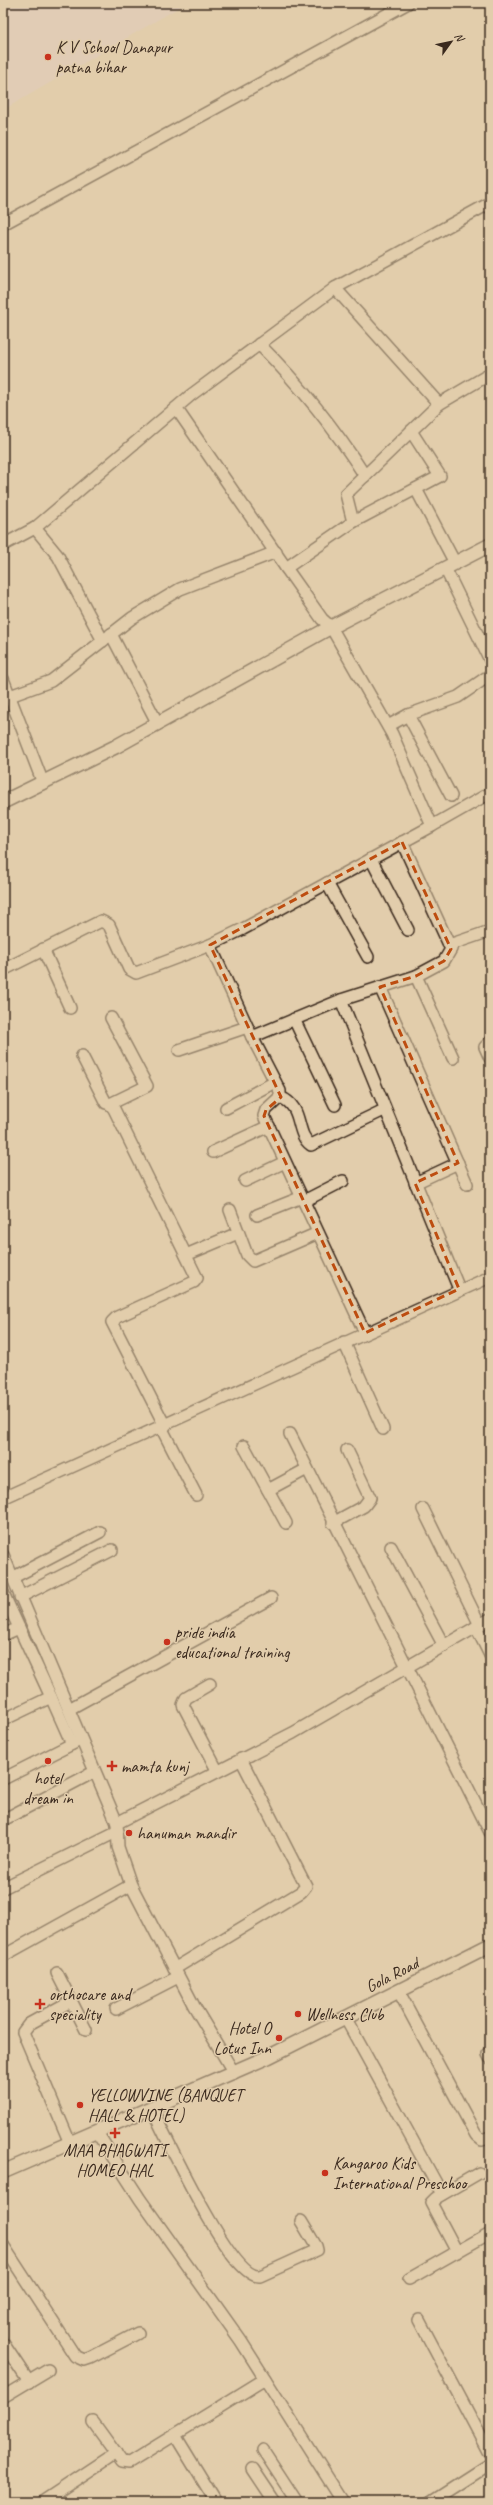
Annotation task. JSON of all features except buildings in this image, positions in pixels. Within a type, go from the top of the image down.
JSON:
[{"type":"street","points":[[3,224],[403,4]]},
{"type":"street","points":[[3,545],[35,528],[176,408],[335,288],[490,203]]},
{"type":"street","points":[[335,288],[439,404]]},
{"type":"street","points":[[259,344],[295,380],[319,408],[365,476]]},
{"type":"street","points":[[353,522],[346,494],[439,404],[490,374]]},
{"type":"street","points":[[176,408],[322,619],[331,627],[388,726],[432,826]]},
{"type":"street","points":[[286,568],[353,522],[440,476],[411,431]]},
{"type":"street","points":[[416,489],[490,660]]},
{"type":"street","points":[[35,528],[58,556],[158,724]]},
{"type":"street","points":[[3,802],[158,724],[331,627],[490,545]]},
{"type":"street","points":[[10,696],[51,681],[132,618],[180,589],[276,552]]},
{"type":"street","points":[[388,726],[408,715],[458,697],[490,675]]},
{"type":"street","points":[[3,679],[43,783]]},
{"type":"street","points":[[408,715],[451,796]]},
{"type":"street","points":[[3,970],[42,949],[101,921],[109,925],[129,969],[134,973],[210,945],[432,826],[490,793]]},
{"type":"street","points":[[179,1050],[294,1019],[341,1000],[416,976],[444,961],[451,949],[402,842]]},
{"type":"street","points":[[371,859],[408,930]]},
{"type":"street","points":[[327,883],[368,957]]},
{"type":"street","points":[[449,946],[490,930]]},
{"type":"street","points":[[210,945],[275,1082],[280,1097],[292,1103],[307,1141],[311,1145],[384,1110]]},
{"type":"street","points":[[42,949],[70,1008]]},
{"type":"street","points":[[416,976],[453,1058]]},
{"type":"street","points":[[380,987],[467,1184]]},
{"type":"street","points":[[341,1000],[384,1110],[459,1289]]},
{"type":"street","points":[[110,1104],[147,1086],[111,1018]]},
{"type":"street","points":[[294,1019],[335,1105]]},
{"type":"street","points":[[490,1042],[485,1047],[490,1058]]},
{"type":"street","points":[[82,1056],[106,1103],[110,1104],[197,1278],[195,1281],[117,1317],[112,1322],[196,1495]]},
{"type":"street","points":[[226,1108],[275,1082]]},
{"type":"street","points":[[280,1097],[264,1112],[269,1126],[365,1333]]},
{"type":"street","points":[[213,1152],[269,1126]]},
{"type":"street","points":[[245,1181],[286,1162]]},
{"type":"street","points":[[415,1183],[458,1163]]},
{"type":"street","points":[[257,1214],[303,1199],[343,1181]]},
{"type":"street","points":[[230,1210],[248,1258],[255,1261],[318,1233]]},
{"type":"street","points":[[186,1255],[238,1233]]},
{"type":"street","points":[[3,1498],[163,1426],[459,1289],[490,1277]]},
{"type":"street","points":[[344,1342],[383,1429]]},
{"type":"street","points":[[290,1434],[333,1523],[490,1832]]},
{"type":"street","points":[[244,1446],[286,1523]]},
{"type":"street","points":[[333,1523],[364,1506],[370,1498],[347,1450]]},
{"type":"street","points":[[268,1490],[307,1469]]},
{"type":"street","points":[[423,1509],[490,1655]]},
{"type":"street","points":[[12,1578],[100,1532]]},
{"type":"street","points":[[391,1547],[444,1646]]},
{"type":"street","points":[[20,1597],[112,1550]]},
{"type":"street","points":[[3,1555],[69,1709],[76,1742]]},
{"type":"street","points":[[3,1595],[51,1697],[94,1772],[117,1827],[118,1847],[131,1885],[176,1973],[234,2073]]},
{"type":"street","points":[[69,1709],[272,1598]]},
{"type":"street","points":[[3,1888],[117,1827],[217,1770],[293,1733],[490,1619]]},
{"type":"street","points":[[3,1635],[19,1628]]},
{"type":"street","points":[[210,1684],[186,1698],[183,1705],[217,1770]]},
{"type":"street","points":[[3,1720],[51,1697]]},
{"type":"street","points":[[3,1778],[76,1742]]},
{"type":"street","points":[[116,2009],[176,1973],[301,1892],[306,1886],[241,1759]]},
{"type":"street","points":[[3,1820],[94,1772]]},
{"type":"street","points":[[3,1956],[131,1885]]},
{"type":"street","name":"Gola Road","points":[[3,2172],[151,2107],[234,2073],[346,2019],[490,1945]]},
{"type":"street","points":[[56,1973],[86,2030]]},
{"type":"street","points":[[398,1992],[477,2137],[482,2140],[490,2137]]},
{"type":"street","points":[[70,2143],[24,2032],[29,2024],[71,2001]]},
{"type":"street","points":[[346,2019],[442,2194]]},
{"type":"street","points":[[151,2107],[219,2236],[235,2260],[252,2274],[260,2276],[316,2250],[316,2246],[301,2221]]},
{"type":"street","points":[[96,2131],[140,2199],[265,2379],[343,2502]]},
{"type":"street","points":[[457,2252],[432,2206],[432,2201],[479,2173]]},
{"type":"street","points":[[409,2279],[490,2233]]},
{"type":"street","points":[[3,2245],[75,2356],[84,2360],[90,2358],[138,2333]]},
{"type":"street","points":[[419,2320],[490,2454]]},
{"type":"street","points":[[3,2343],[29,2382]]},
{"type":"street","points":[[3,2397],[48,2370]]},
{"type":"street","points":[[93,2422],[122,2462],[129,2463],[265,2379]]},
{"type":"street","points":[[175,2435],[216,2502]]},
{"type":"street","points":[[263,2450],[297,2502]]},
{"type":"street","points":[[42,2502],[58,2498],[116,2453]]},
{"type":"street","points":[[430,2502],[490,2464]]},
{"type":"street","points":[[253,2469],[275,2502]]},
{"type":"highlighted area","points":[[402,842],[451,949],[444,961],[416,976],[380,987],[458,1163],[415,1183],[459,1289],[365,1333],[264,1116],[266,1110],[281,1097],[210,945]]},
{"type":"shaded area","name":"K V School Danapur patna bihar","points":[[3,3],[182,3],[183,5],[3,110]]},
{"type":"place","name":"K V School Danapur patna bihar","points":[[48,57]]},
{"type":"place","name":"pride india educational training","points":[[167,1642]]},
{"type":"place","name":"hotel dream in","points":[[48,1761]]},
{"type":"place","name":"mamta kunj","points":[[112,1766]]},
{"type":"place","name":"hanuman mandir","points":[[129,1833]]},
{"type":"place","name":"orthocare and speciality","points":[[40,2004]]},
{"type":"place","name":"Wellness Club","points":[[298,2014]]},
{"type":"place","name":"Hotel O Lotus Inn","points":[[279,2038]]},
{"type":"place","name":"YELLOWVINE (BANQUET HALL & HOTEL)","points":[[80,2105]]},
{"type":"place","name":"MAA BHAGWATI HOMEO HAL","points":[[115,2133]]},
{"type":"place","name":"Kangaroo Kids International Preschoo","points":[[325,2173]]}]
